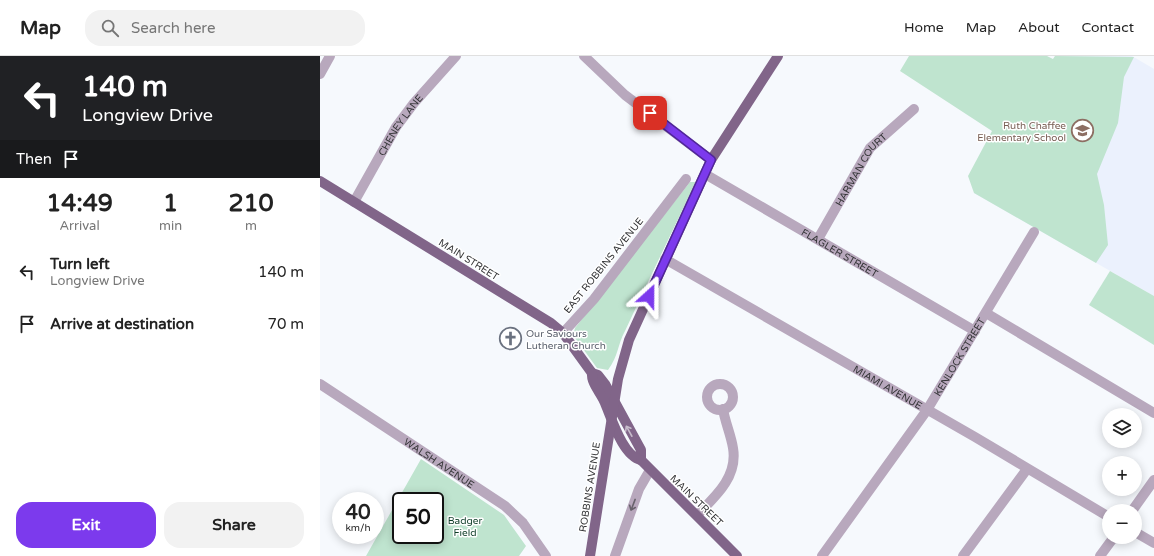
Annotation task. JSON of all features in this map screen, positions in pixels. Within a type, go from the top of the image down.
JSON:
[{"type":"main road","points":[[612,421],[618,379],[629,340],[665,259],[711,160],[778,56]]},
{"type":"main road","name":"MAIN STREET","points":[[320,181],[551,323],[563,333],[592,373],[593,380],[612,421],[630,451],[636,458],[641,460],[737,556]]},
{"type":"main road","points":[[592,373],[601,378],[641,450],[641,460]]},
{"type":"main road","name":"ROBBINS AVENUE","points":[[590,556],[612,421]]},
{"type":"street","points":[[320,74],[330,56]]},
{"type":"street","name":"CHENEY LANE","points":[[354,202],[396,127],[414,103],[456,56]]},
{"type":"street","points":[[589,58],[625,95],[711,160]]},
{"type":"street","name":"HARMAN COURT","points":[[818,239],[870,148],[914,108]]},
{"type":"street","name":"FLAGLER STREET","points":[[705,174],[975,331]]},
{"type":"street","name":"EAST ROBBINS AVENUE","points":[[563,333],[594,299],[664,214],[686,179]]},
{"type":"street","name":"KENLOCK STREET","points":[[822,556],[926,410],[986,314],[1034,232]]},
{"type":"street","name":"MIAMI AVENUE","points":[[665,259],[1102,513]]},
{"type":"street","points":[[986,314],[1154,413]]},
{"type":"street","name":"WALSH AVENUE","points":[[320,384],[505,506],[523,522],[546,556]]},
{"type":"street","points":[[697,515],[727,483],[731,471],[733,449],[723,409]]},
{"type":"street","points":[[963,556],[1027,468]]},
{"type":"street","points":[[615,556],[639,489],[650,470]]},
{"type":"street","points":[[1137,504],[1154,480]]},
{"type":"street","points":[[1142,536],[1154,543]]},
{"type":"street","points":[[1100,556],[1109,544]]},
{"type":"shaded area","name":"Ruth Chaffee Elementary School","points":[[1055,56],[1132,56],[1154,69],[1154,296],[974,193]]},
{"type":"green space","name":"Ruth Chaffee Elementary School","points":[[909,56],[1047,56],[1053,59],[1055,56],[1134,57],[1124,77],[1118,123],[1097,174],[1104,205],[1108,245],[1096,263],[974,193],[968,176],[992,131],[900,71]]},
{"type":"green space","points":[[690,182],[696,182],[622,336],[614,360],[608,370],[597,368],[573,335],[575,328]]},
{"type":"green space","points":[[1110,271],[1154,296],[1154,345],[1089,305]]},
{"type":"green space","name":"Badger Field","points":[[421,459],[504,515],[526,546],[519,556],[366,556],[373,544],[384,544],[384,524],[392,510],[392,544],[444,544],[444,492],[402,492]]},
{"type":"place","name":"Ruth Chaffee Elementary School","points":[[1082,131]]},
{"type":"place","name":"Our Saviours Lutheran Church","points":[[511,339]]},
{"type":"route","points":[[649,296],[711,160],[650,113]]}]
